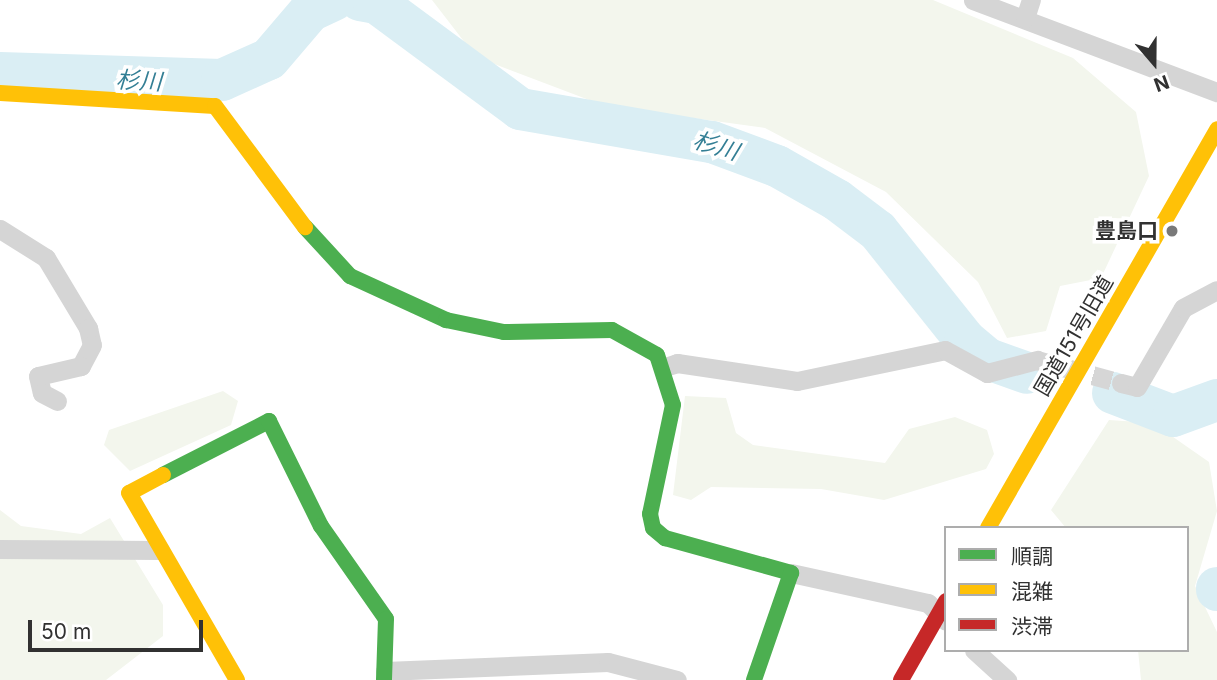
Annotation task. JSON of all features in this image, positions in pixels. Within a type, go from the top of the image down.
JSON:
[{"type":"street","points":[[973,0],[1028,9],[1217,92]]},
{"type":"street","points":[[0,93],[215,106],[326,256],[350,276],[473,327],[612,330],[633,337],[665,367],[673,405],[650,514],[653,527],[665,538],[791,573],[928,603],[944,611],[901,680]]},
{"type":"street","name":"国道151号旧道","points":[[989,526],[1217,129]]},
{"type":"street","points":[[0,229],[46,258],[88,328],[92,345],[81,366],[38,376],[42,393],[57,401]]},
{"type":"street","points":[[1121,383],[1136,387],[1183,308],[1217,290]]},
{"type":"street","points":[[665,367],[687,364],[797,381],[945,350],[987,373],[1028,360]]},
{"type":"street","points":[[237,680],[129,493],[269,421],[321,526],[386,619],[384,675],[608,662],[677,680]]},
{"type":"street","points":[[0,549],[160,550]]},
{"type":"street","points":[[754,680],[791,573]]},
{"type":"street","points":[[976,652],[1007,680]]},
{"type":"shaded area","points":[[432,0],[933,0],[1073,58],[1136,112],[1149,176],[1101,278],[1060,286],[1046,331],[1007,338],[978,282],[886,192],[765,128],[605,106],[476,57]]},
{"type":"shaded area","points":[[223,391],[238,401],[231,425],[130,471],[104,445],[109,430]]},
{"type":"shaded area","points":[[685,396],[726,398],[736,433],[753,445],[885,463],[909,429],[955,417],[987,430],[994,454],[986,469],[884,500],[821,489],[711,487],[691,500],[673,495]]},
{"type":"shaded area","points":[[1109,420],[1153,423],[1209,462],[1217,511],[1195,586],[1217,632],[1217,680],[1141,680],[1138,652],[1189,652],[1189,526],[1064,526],[1051,510]]},
{"type":"shaded area","points":[[0,510],[21,526],[81,534],[110,518],[163,605],[163,636],[106,680],[0,680]]},
{"type":"waterway","name":"杉川","points":[[0,73],[222,80],[269,59],[310,11],[334,0]]},
{"type":"waterway","name":"杉川","points":[[360,0],[377,3],[520,109],[712,142],[777,166],[837,200],[878,231],[965,340],[988,359],[1027,373]]},
{"type":"waterway","name":"杉川","points":[[1113,393],[1173,416],[1217,400]]},
{"type":"tunnel","points":[[1037,360],[1121,383]]},
{"type":"traffic: fast","points":[[305,227],[350,276],[446,320],[504,332],[612,330],[657,355],[673,405],[650,514],[653,528],[665,538],[791,573],[754,680]]},
{"type":"traffic: fast","points":[[163,475],[269,421],[321,526],[386,619],[384,680]]},
{"type":"traffic: slow","points":[[0,93],[215,106],[305,227]]},
{"type":"traffic: slow","points":[[989,526],[1217,129]]},
{"type":"traffic: slow","points":[[163,475],[129,493],[237,680]]},
{"type":"traffic: jam","points":[[901,680],[944,605]]},
{"type":"place","name":"豊島口","points":[[1172,231]]}]
